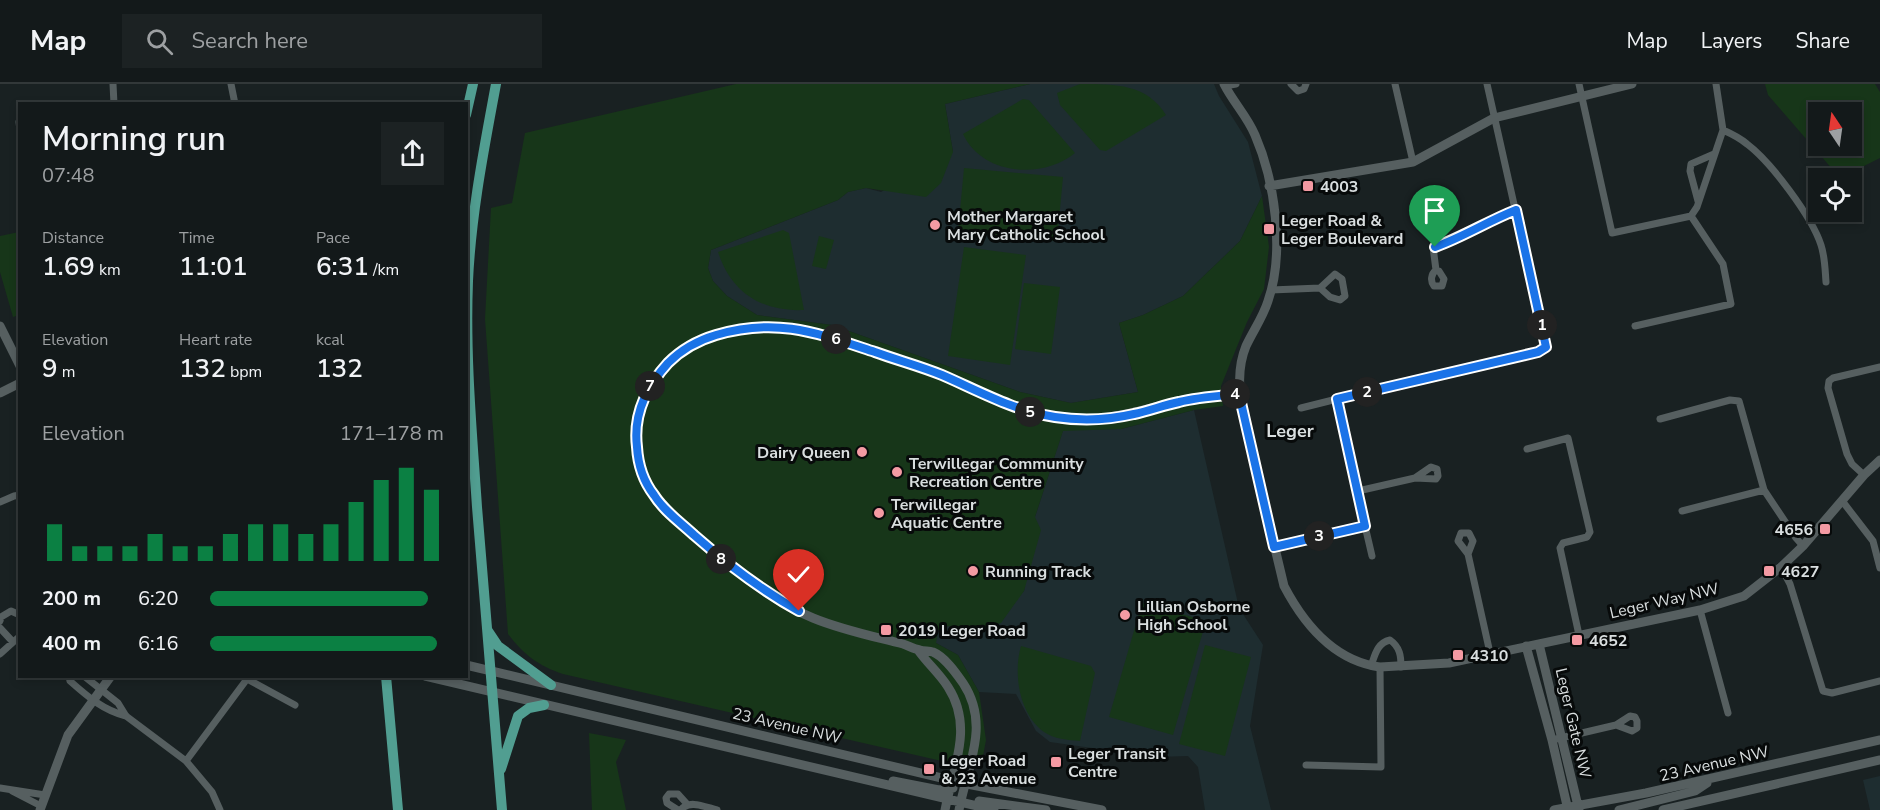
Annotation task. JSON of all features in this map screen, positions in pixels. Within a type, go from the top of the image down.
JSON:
[{"type":"main road","points":[[468,106],[473,84]]},
{"type":"main road","points":[[468,281],[476,195],[496,84]]},
{"type":"main road","points":[[468,374],[491,693],[502,810]]},
{"type":"main road","points":[[486,625],[491,638],[498,646],[550,685]]},
{"type":"main road","points":[[386,678],[398,810]]},
{"type":"main road","points":[[499,775],[518,716],[529,708],[544,705]]},
{"type":"street","points":[[113,84],[114,102]]},
{"type":"street","points":[[231,84],[235,102]]},
{"type":"street","points":[[1224,85],[1236,84]]},
{"type":"street","points":[[1291,84],[1298,91],[1304,89],[1306,84]]},
{"type":"street","points":[[1395,84],[1413,162]]},
{"type":"street","points":[[1300,408],[1544,350],[1546,347],[1486,84]]},
{"type":"street","points":[[1579,84],[1612,233],[1691,216],[1699,201],[1723,130],[1716,84]]},
{"type":"street","points":[[1269,186],[1413,162],[1494,118],[1632,84]]},
{"type":"street","name":"Leger Way NW","points":[[1224,85],[1255,135],[1269,186],[1277,238],[1276,265],[1271,290],[1265,309],[1245,350],[1239,394],[1284,586],[1309,626],[1325,642],[1345,656],[1376,666],[1401,667],[1449,663],[1700,610],[1744,596],[1803,546],[1864,475],[1880,460]]},
{"type":"street","points":[[1723,130],[1747,144],[1761,156],[1809,218],[1824,258],[1826,282]]},
{"type":"street","points":[[1699,201],[1690,171],[1691,164],[1714,154]]},
{"type":"street","points":[[1436,270],[1433,248],[1516,210]]},
{"type":"street","points":[[1635,326],[1731,304],[1723,264],[1691,216]]},
{"type":"street","points":[[1271,290],[1320,288]]},
{"type":"street","points":[[0,326],[18,362]]},
{"type":"street","points":[[960,804],[976,747],[977,732],[974,710],[968,691],[952,669],[933,652],[847,631],[810,617],[772,596],[723,561],[668,512],[654,495],[644,477],[638,456],[637,422],[649,387],[656,376],[674,357],[699,342],[753,327],[781,327],[819,334],[941,375],[1006,404],[1054,417],[1106,418],[1136,414],[1179,402],[1239,394]]},
{"type":"street","points":[[1864,475],[1852,464],[1844,447],[1828,388],[1829,381],[1833,378],[1880,367]]},
{"type":"street","points":[[0,393],[18,384]]},
{"type":"street","points":[[1337,399],[1372,556]]},
{"type":"street","points":[[1660,419],[1730,400],[1739,401],[1764,490],[1803,546]]},
{"type":"street","points":[[1527,449],[1568,438],[1590,532],[1587,537],[1563,543],[1560,548],[1579,635]]},
{"type":"street","points":[[1358,491],[1415,478]]},
{"type":"street","points":[[1682,511],[1764,490]]},
{"type":"street","points":[[0,502],[18,496]]},
{"type":"street","points":[[1843,502],[1873,541],[1880,568]]},
{"type":"street","points":[[1274,547],[1365,526]]},
{"type":"street","points":[[1468,554],[1490,653]]},
{"type":"street","points":[[1781,567],[1793,595],[1823,691],[1832,693],[1880,681]]},
{"type":"street","points":[[1700,610],[1728,712]]},
{"type":"street","points":[[0,621],[1,617],[11,611],[18,614]]},
{"type":"street","points":[[0,628],[13,642]]},
{"type":"street","points":[[0,654],[18,638]]},
{"type":"street","points":[[1306,765],[1381,766],[1376,651],[1381,644],[1390,640],[1394,643],[1401,655],[1401,667]]},
{"type":"street","name":"Leger Gate NW","points":[[1539,644],[1562,737],[1574,809]]},
{"type":"street","name":"Leger Gate NW","points":[[1526,646],[1574,809]]},
{"type":"street","points":[[918,650],[950,690],[960,713],[962,735],[946,805]]},
{"type":"street","name":"23 Avenue NW","points":[[468,665],[951,785],[967,784],[1096,810]]},
{"type":"street","points":[[69,678],[93,701],[110,712],[126,716]]},
{"type":"street","points":[[87,678],[118,703],[126,716],[186,761],[212,792],[220,810]]},
{"type":"street","points":[[9,790],[41,808],[68,735],[110,678]]},
{"type":"street","points":[[432,678],[812,768],[946,805],[1046,810]]},
{"type":"street","points":[[186,761],[247,679],[295,705]]},
{"type":"street","points":[[1552,740],[1616,725]]},
{"type":"street","name":"23 Avenue NW","points":[[1554,810],[1574,809],[1880,740]]},
{"type":"street","points":[[1663,810],[1880,760]]},
{"type":"street","points":[[812,768],[939,790],[951,785]]},
{"type":"street","points":[[1619,810],[1695,791],[1714,778]]},
{"type":"street","points":[[0,788],[45,795]]},
{"type":"street","points":[[687,804],[679,810],[667,803],[666,798],[669,794],[678,794],[687,804],[717,810]]},
{"type":"street","points":[[960,804],[994,810]]},
{"type":"shaded area","name":"Mother Margaret Mary Catholic School","points":[[1030,84],[1214,84],[1248,142],[1262,196],[1240,241],[1183,296],[1143,315],[1119,323],[1138,392],[1071,403],[1020,392],[832,325],[757,315],[727,296],[713,281],[708,268],[711,250],[838,200],[848,192],[866,188],[881,192],[953,152],[945,104]]},
{"type":"shaded area","name":"Lillian Osborne High School","points":[[1194,410],[1239,608],[1263,645],[1250,726],[1271,810],[1205,810],[1198,767],[1188,756],[1155,757],[1050,742],[1036,731],[1016,694],[979,692],[958,655],[936,643],[936,637],[941,628],[948,626],[974,631],[1024,591],[1035,517],[1063,430],[1121,429]]},
{"type":"shaded area","points":[[1880,776],[1880,810],[1870,810],[1863,780]]},
{"type":"green space","points":[[736,84],[1030,84],[945,104],[953,152],[941,183],[926,197],[866,188],[848,192],[838,200],[711,250],[708,268],[713,281],[727,296],[757,315],[832,325],[1020,392],[1071,403],[1138,392],[1119,323],[1143,315],[1183,296],[1240,241],[1262,196],[1269,247],[1264,289],[1247,322],[1221,386],[1223,406],[1194,410],[1121,429],[1063,431],[1035,517],[1041,530],[1024,591],[1001,623],[974,631],[948,626],[938,630],[936,643],[958,655],[979,692],[986,740],[981,767],[946,762],[563,674],[532,659],[508,634],[485,319],[491,208],[512,203],[525,133]]},
{"type":"green space","points":[[1080,84],[1106,84],[1129,88],[1150,97],[1166,115],[1106,151],[1100,150],[1060,105],[1057,93]]},
{"type":"green space","points":[[1765,84],[1875,84],[1880,92],[1880,158],[1860,168],[1831,168],[1821,156],[1862,156],[1862,102],[1808,102],[1808,141],[1768,95]]},
{"type":"green space","points":[[1023,99],[1029,100],[1075,153],[1061,162],[1030,170],[998,165],[984,158],[972,148],[963,134]]},
{"type":"green space","points":[[964,168],[1063,177],[1057,241],[958,232]]},
{"type":"green space","points":[[783,230],[789,233],[804,310],[774,307],[750,297],[731,278],[718,252]]},
{"type":"green space","points":[[18,232],[18,315],[13,317],[0,272],[0,236]]},
{"type":"green space","points":[[819,236],[834,240],[826,269],[812,266]]},
{"type":"green space","points":[[964,247],[1026,255],[1010,365],[948,356]]},
{"type":"green space","points":[[1024,283],[1060,287],[1051,354],[1015,349]]},
{"type":"green space","points":[[1142,603],[1206,621],[1173,735],[1109,717]]},
{"type":"green space","points":[[1205,645],[1251,657],[1225,756],[1179,744]]},
{"type":"green space","points":[[1021,646],[1091,666],[1095,673],[1080,741],[1061,739],[1044,732],[1029,715],[1018,680]]},
{"type":"green space","points":[[589,733],[626,740],[616,762],[626,810],[592,810]]},
{"type":"place","name":"4003","points":[[1308,186]]},
{"type":"place","name":"Mother Margaret Mary Catholic School","points":[[935,225]]},
{"type":"place","name":"Leger Road & Leger Boulevard","points":[[1269,229]]},
{"type":"place","name":"Dairy Queen","points":[[862,452]]},
{"type":"place","name":"Terwillegar Community Recreation Centre","points":[[897,472]]},
{"type":"place","name":"Terwillegar Aquatic Centre","points":[[879,513]]},
{"type":"place","name":"4656","points":[[1825,529]]},
{"type":"place","name":"Running Track","points":[[973,571]]},
{"type":"place","name":"4627","points":[[1769,571]]},
{"type":"place","name":"Lillian Osborne High School","points":[[1125,615]]},
{"type":"place","name":"2019 Leger Road","points":[[886,630]]},
{"type":"place","name":"4652","points":[[1577,640]]},
{"type":"place","name":"4310","points":[[1458,655]]},
{"type":"place","name":"Leger Transit Centre","points":[[1056,762]]},
{"type":"place","name":"Leger Road & 23 Avenue","points":[[929,769]]},
{"type":"district","name":"Leger","points":[[1290,431]]},
{"type":"route","points":[[799,611],[772,596],[723,561],[668,512],[654,495],[644,477],[638,456],[636,434],[644,399],[656,376],[674,357],[686,349],[711,337],[738,329],[767,326],[794,328],[940,374],[1029,412],[1066,418],[1092,419],[1136,414],[1194,399],[1239,394],[1274,547],[1365,526],[1337,399],[1538,352],[1546,347],[1516,210],[1435,247]]}]
